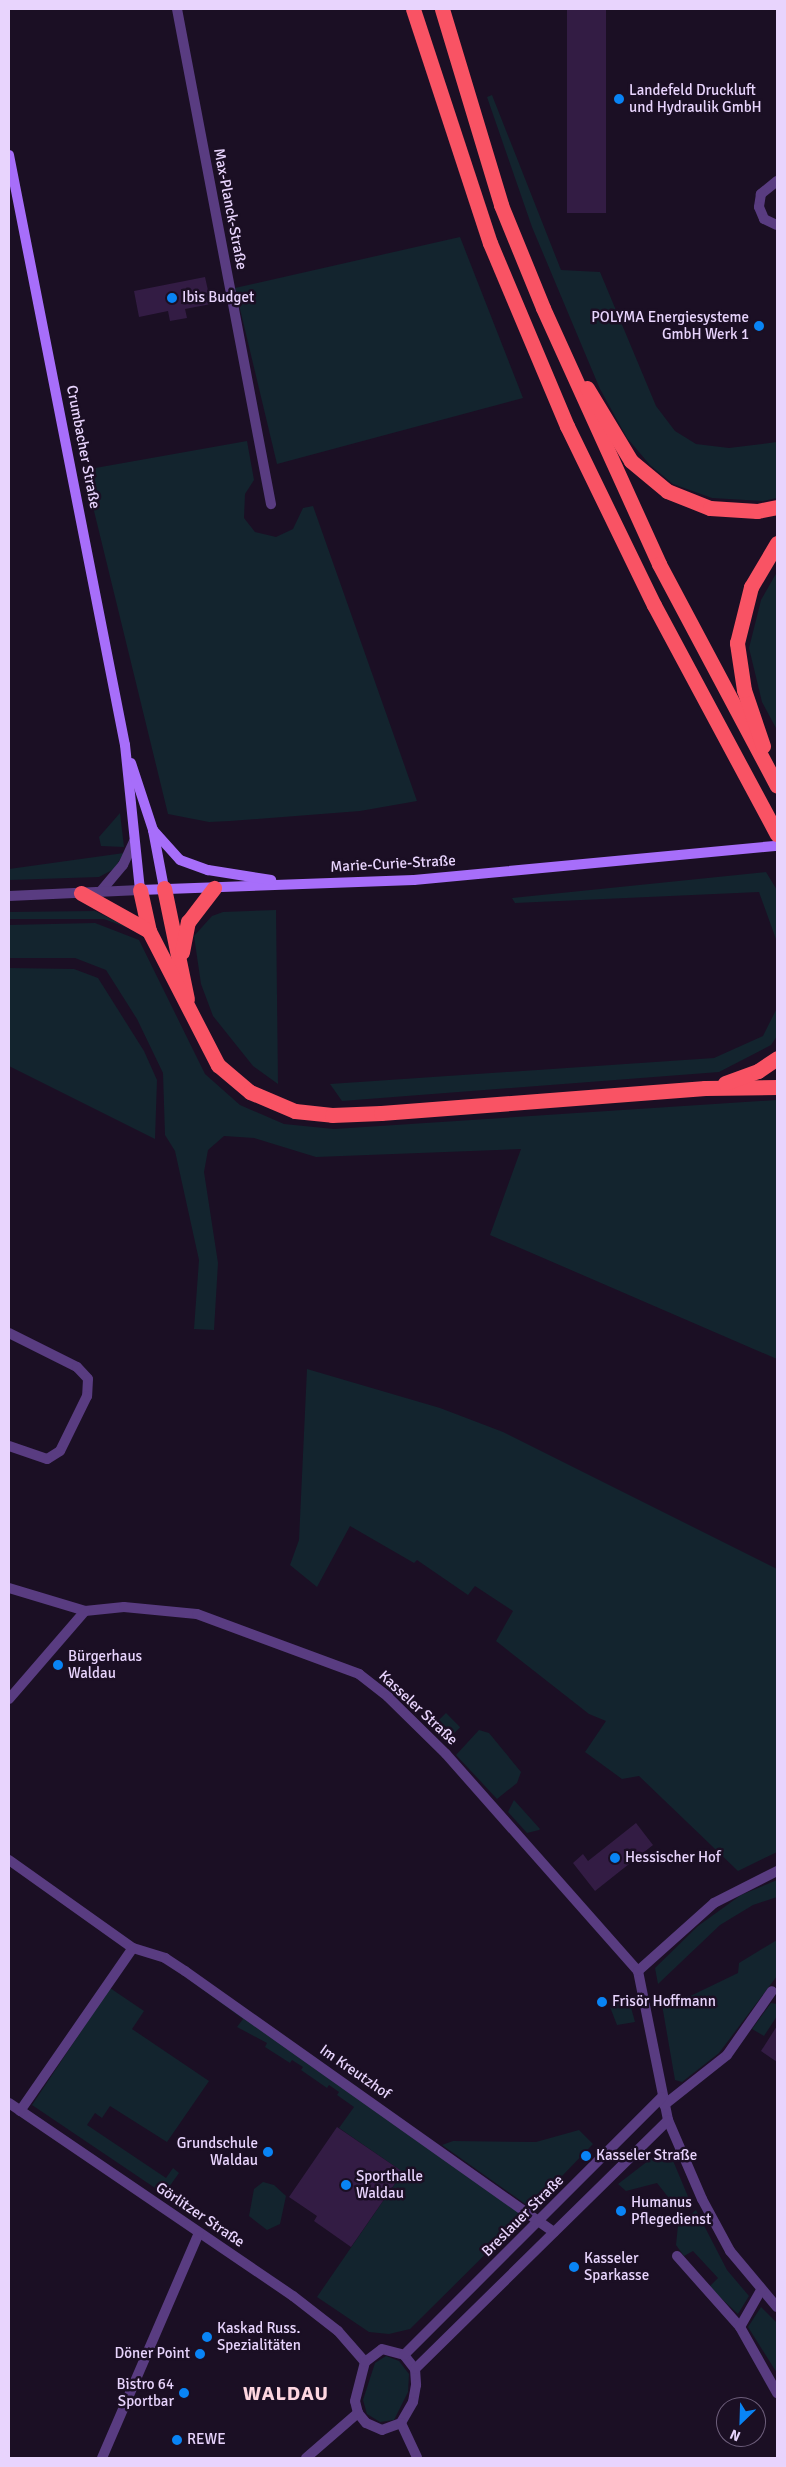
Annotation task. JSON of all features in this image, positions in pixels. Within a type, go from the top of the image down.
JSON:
[{"type":"highway","points":[[413,9],[490,243],[567,426],[606,514],[737,763],[777,834]]},
{"type":"highway","points":[[442,9],[502,205],[543,308],[659,564],[765,760],[775,782]]},
{"type":"highway","points":[[543,308],[590,394],[631,461],[645,475],[693,504],[733,511],[777,507]]},
{"type":"highway","points":[[765,760],[744,690],[737,643],[751,587],[777,543]]},
{"type":"highway","points":[[164,888],[181,960],[190,1015]]},
{"type":"highway","points":[[181,960],[188,922],[214,888]]},
{"type":"highway","points":[[140,890],[149,931],[206,1048],[232,1079],[250,1092],[295,1110],[332,1115],[381,1113],[705,1088],[777,1087]]},
{"type":"highway","points":[[81,893],[149,931]]},
{"type":"highway","points":[[705,1088],[747,1076],[777,1058]]},
{"type":"main road","name":"Crumbacher Straße","points":[[9,155],[125,745],[140,890]]},
{"type":"main road","name":"Crumbacher Straße","points":[[125,745],[153,830],[164,888]]},
{"type":"main road","name":"Crumbacher Straße","points":[[153,830],[180,860],[208,870],[289,884]]},
{"type":"main road","name":"Marie-Curie-Straße","points":[[140,890],[414,880],[777,846]]},
{"type":"street","name":"Max-Planck-Straße","points":[[177,9],[271,504]]},
{"type":"street","points":[[777,181],[761,194],[759,208],[764,219],[777,225]]},
{"type":"street","points":[[101,891],[123,865],[134,841]]},
{"type":"street","name":"Marie-Curie-Straße","points":[[9,896],[140,890]]},
{"type":"street","points":[[9,1333],[77,1368],[88,1379],[87,1396],[60,1451],[47,1459],[9,1446]]},
{"type":"street","name":"Kasseler Straße","points":[[9,1588],[85,1611],[124,1607],[197,1614],[359,1674],[446,1754],[638,1971]]},
{"type":"street","points":[[9,1699],[85,1611]]},
{"type":"street","name":"Im Kreutzhof","points":[[9,1860],[133,1948],[165,1958],[185,1971],[554,2232]]},
{"type":"street","points":[[777,1871],[714,1904],[638,1971],[668,2120],[715,2226],[761,2290],[777,2307]]},
{"type":"street","points":[[20,2111],[133,1948]]},
{"type":"street","name":"Breslauer Straße","points":[[404,2355],[663,2101],[727,2056],[772,1990]]},
{"type":"street","name":"Görlitzer Straße","points":[[9,2103],[300,2301],[344,2336],[365,2362]]},
{"type":"street","points":[[415,2369],[668,2120]]},
{"type":"street","points":[[102,2458],[199,2233]]},
{"type":"street","points":[[677,2256],[740,2327],[777,2393]]},
{"type":"street","points":[[740,2327],[761,2290]]},
{"type":"street","points":[[382,2349],[404,2355],[415,2369],[413,2402],[401,2423],[382,2430],[366,2423],[358,2413],[358,2382],[365,2362],[382,2349]]},
{"type":"street","points":[[306,2458],[358,2413]]},
{"type":"street","points":[[401,2423],[417,2458]]},
{"type":"shaded area","points":[[492,95],[561,270],[600,272],[656,406],[675,431],[696,444],[729,448],[777,442],[777,498],[763,501],[712,498],[673,484],[650,465],[627,438],[600,389],[532,227],[487,97]]},
{"type":"shaded area","points":[[460,237],[523,398],[277,464],[235,288]]},
{"type":"shaded area","points":[[247,441],[254,480],[245,494],[244,518],[255,532],[276,537],[293,529],[303,508],[313,506],[417,801],[360,811],[230,821],[209,822],[168,814],[84,470]]},
{"type":"shaded area","points":[[777,572],[777,730],[762,702],[749,648],[761,600]]},
{"type":"shaded area","points":[[120,813],[124,847],[101,846],[99,837]]},
{"type":"shaded area","points":[[124,853],[114,869],[99,877],[9,880],[9,869]]},
{"type":"shaded area","points":[[766,872],[777,890],[777,942],[759,892],[515,903],[512,898]]},
{"type":"shaded area","points":[[276,910],[278,1084],[253,1066],[213,1016],[201,984],[194,936],[212,916],[223,912]]},
{"type":"shaded area","points":[[95,911],[131,929],[104,919],[9,919],[9,912]]},
{"type":"shaded area","points":[[95,923],[139,940],[205,1074],[240,1105],[284,1124],[334,1129],[777,1100],[777,1359],[490,1235],[521,1149],[316,1157],[254,1138],[224,1136],[208,1150],[204,1172],[218,1263],[214,1330],[194,1329],[199,1260],[175,1151],[165,1135],[163,1073],[137,1019],[106,970],[75,958],[9,958],[9,925]]},
{"type":"shaded area","points":[[9,968],[74,969],[98,978],[144,1051],[157,1080],[155,1139],[9,1066]]},
{"type":"shaded area","points":[[777,1008],[777,1036],[771,1045],[719,1072],[342,1101],[330,1084],[714,1058],[763,1036]]},
{"type":"shaded area","points":[[307,1369],[440,1408],[503,1432],[777,1569],[777,1852],[738,1871],[639,1776],[622,1779],[585,1752],[606,1721],[589,1714],[496,1641],[513,1611],[475,1586],[468,1595],[417,1560],[414,1563],[350,1526],[317,1587],[290,1565],[299,1540]]},
{"type":"shaded area","points":[[446,1713],[460,1727],[445,1742],[431,1728]]},
{"type":"shaded area","points":[[479,1730],[489,1733],[521,1772],[517,1783],[497,1799],[456,1755]]},
{"type":"shaded area","points":[[514,1800],[539,1830],[527,1833],[508,1812]]},
{"type":"shaded area","points":[[777,1880],[777,1897],[753,1905],[720,1925],[658,1984],[655,1968],[698,1926],[741,1895]]},
{"type":"shaded area","points":[[777,1940],[777,1976],[719,2053],[682,2082],[675,2080],[661,1999],[678,2002],[738,1973],[739,1963]]},
{"type":"shaded area","points":[[165,1962],[525,2215],[410,2329],[389,2334],[369,2332],[317,2297],[403,2172],[339,2128],[354,2107],[337,2095],[339,2092],[329,2085],[327,2088],[301,2070],[303,2067],[292,2060],[290,2063],[265,2047],[267,2043],[237,2027],[243,2019]]},
{"type":"shaded area","points":[[110,1988],[144,2011],[132,2029],[209,2081],[167,2142],[110,2106],[102,2118],[95,2113],[87,2125],[166,2178],[173,2168],[179,2173],[164,2194],[32,2105]]},
{"type":"shaded area","points":[[629,2000],[635,2022],[617,2025],[610,2007]]},
{"type":"shaded area","points":[[771,2003],[777,2004],[777,2016],[764,2036],[752,2029]]},
{"type":"shaded area","points":[[579,2130],[593,2144],[531,2208],[442,2145],[453,2141],[536,2142]]},
{"type":"shaded area","points":[[657,2154],[670,2157],[689,2199],[676,2207],[657,2183],[626,2191],[618,2184]]},
{"type":"shaded area","points":[[263,2182],[274,2185],[286,2196],[280,2224],[267,2230],[249,2216],[254,2189]]},
{"type":"shaded area","points":[[696,2210],[727,2270],[749,2296],[738,2314],[709,2287],[718,2278],[693,2251],[684,2256],[676,2245],[678,2225]]},
{"type":"shaded area","points":[[761,2307],[777,2323],[777,2373],[748,2327]]},
{"type":"shaded area","points":[[386,2356],[399,2361],[409,2374],[408,2392],[394,2420],[380,2422],[367,2414],[363,2400],[375,2363]]},
{"type":"building","points":[[567,9],[606,9],[606,213],[567,213]]},
{"type":"building","name":"Ibis Budget","points":[[205,277],[211,304],[185,309],[187,318],[170,321],[168,311],[139,317],[134,291]]},
{"type":"building","name":"Hessischer Hof","points":[[636,1823],[653,1845],[595,1891],[573,1863],[583,1854],[588,1861]]},
{"type":"building","points":[[777,2026],[777,2062],[761,2051]]},
{"type":"building","name":"Sporthalle Waldau","points":[[337,2127],[403,2172],[351,2247],[314,2221],[317,2216],[289,2197]]},
{"type":"place","name":"Landefeld Druckluft und Hydraulik GmbH","points":[[619,99]]},
{"type":"place","name":"Ibis Budget","points":[[172,298]]},
{"type":"place","name":"POLYMA Energiesysteme GmbH Werk 1","points":[[759,326]]},
{"type":"place","name":"Bürgerhaus Waldau","points":[[58,1665]]},
{"type":"place","name":"Hessischer Hof","points":[[615,1858]]},
{"type":"place","name":"Frisör Hoffmann","points":[[602,2002]]},
{"type":"place","name":"Grundschule Waldau","points":[[268,2152]]},
{"type":"place","name":"Kasseler Straße","points":[[586,2156]]},
{"type":"place","name":"Sporthalle Waldau","points":[[346,2185]]},
{"type":"place","name":"Humanus Pflegedienst","points":[[621,2211]]},
{"type":"place","name":"Kasseler Sparkasse","points":[[574,2267]]},
{"type":"place","name":"Kaskad Russ. Spezialitäten","points":[[207,2337]]},
{"type":"place","name":"Döner Point","points":[[200,2354]]},
{"type":"place","name":"Bistro 64 Sportbar","points":[[184,2393]]},
{"type":"place","name":"REWE","points":[[177,2440]]},
{"type":"district","name":"WALDAU","points":[[286,2393]]}]
